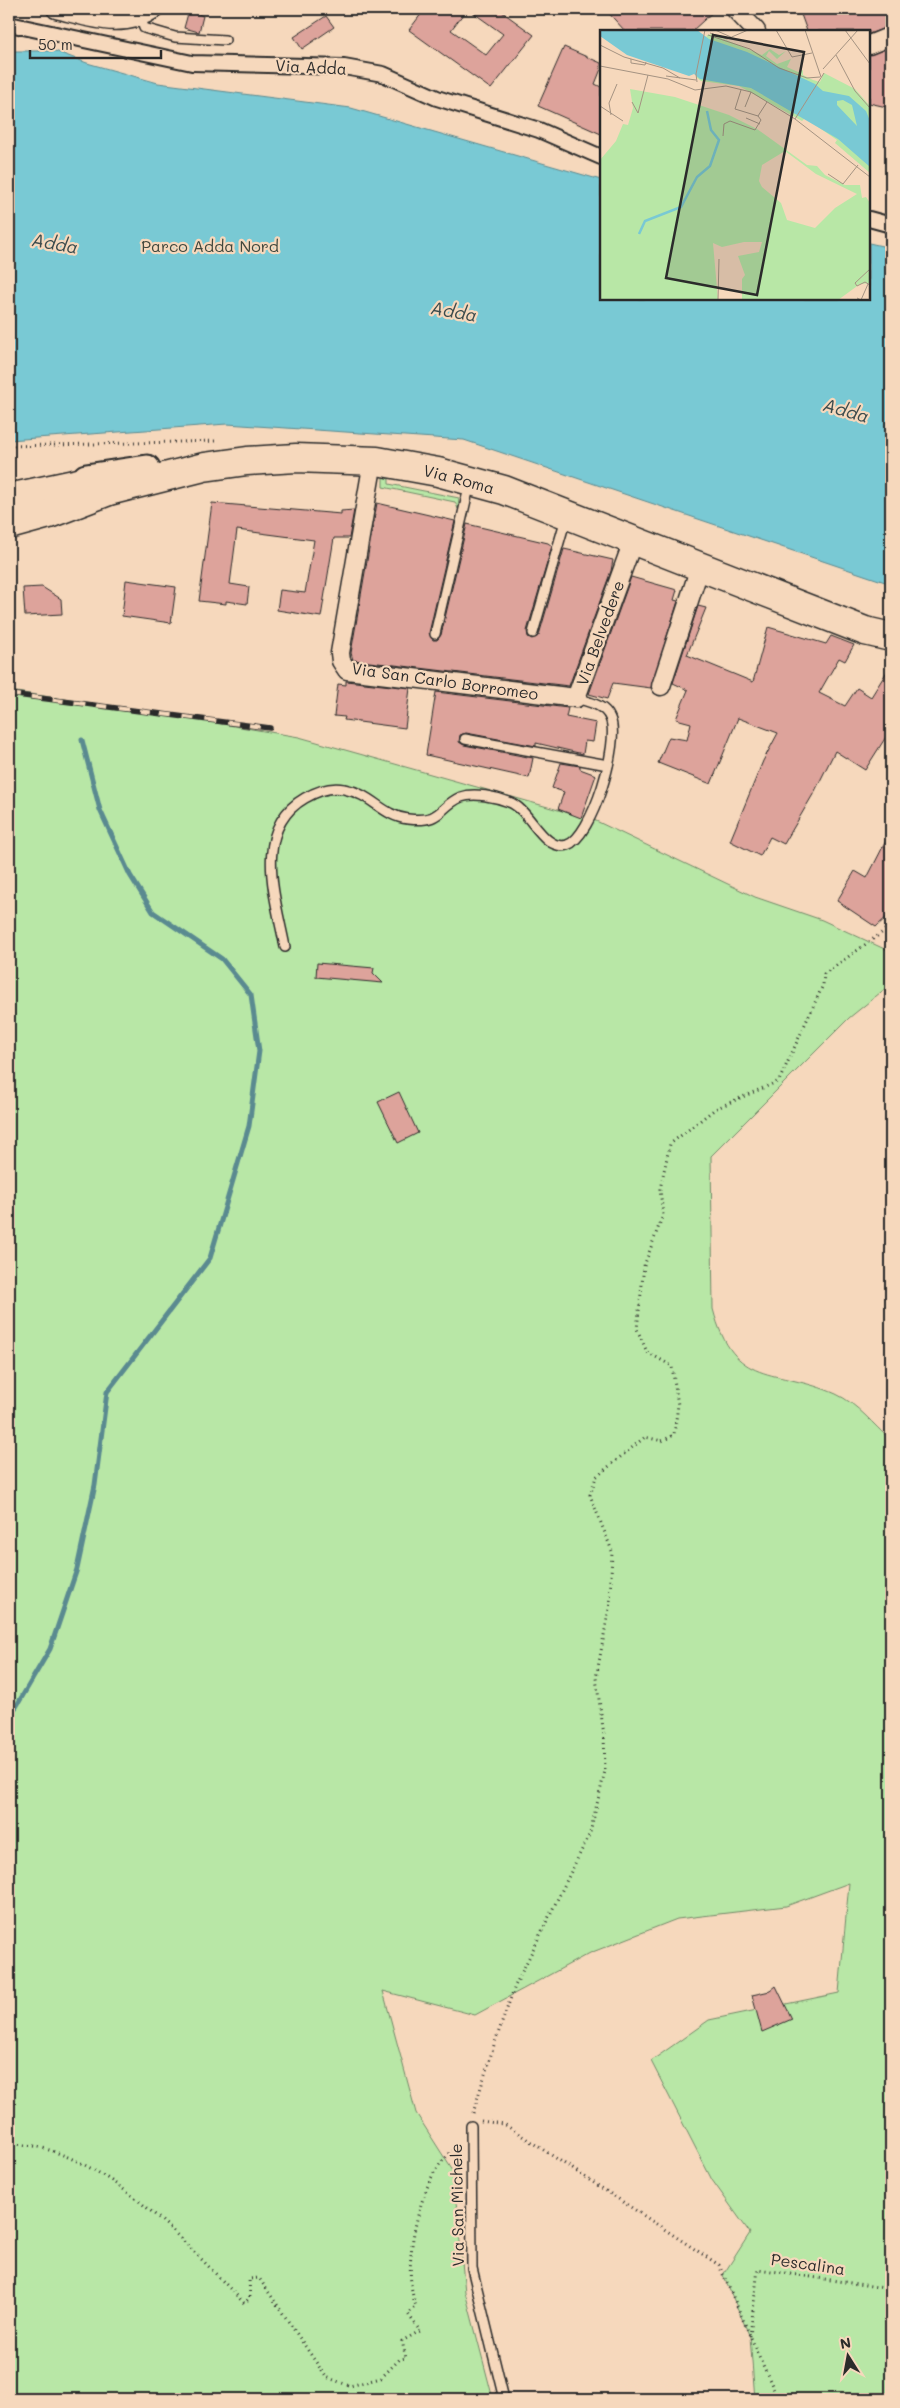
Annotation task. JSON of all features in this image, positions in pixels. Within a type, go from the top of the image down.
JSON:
[{"type":"main road","name":"Via Roma","points":[[9,498],[233,451],[302,446],[372,449],[441,460],[526,486],[871,618],[891,628]]},
{"type":"main road","name":"Via Roma","points":[[9,525],[49,514],[109,491],[204,467],[247,461],[296,458],[373,461],[426,469],[471,480],[567,515],[865,631],[891,636]]},
{"type":"main road","name":"Via Roma","points":[[9,485],[31,484],[147,468]]},
{"type":"street","points":[[56,9],[111,22],[148,13]]},
{"type":"street","points":[[735,9],[755,30]]},
{"type":"street","name":"Via Adda","points":[[9,24],[192,63],[344,67],[383,74],[437,98],[538,130],[600,157]]},
{"type":"street","points":[[870,45],[891,36]]},
{"type":"street","points":[[870,219],[891,225]]},
{"type":"street","name":"Via San Carlo Borromeo","points":[[373,461],[340,653],[341,661],[347,670],[576,698]]},
{"type":"street","name":"Via Belvedere","points":[[576,698],[633,541]]},
{"type":"street","points":[[662,686],[700,567]]},
{"type":"lane","points":[[148,13],[144,28],[175,37],[224,40]]},
{"type":"lane","points":[[435,634],[471,480]]},
{"type":"lane","points":[[533,633],[567,515]]},
{"type":"lane","name":"Via Belvedere","points":[[285,947],[270,855],[273,834],[297,803],[310,795],[333,788],[353,791],[367,796],[393,816],[408,819],[437,816],[461,797],[490,797],[512,802],[535,825],[543,837],[553,844],[567,845],[580,835],[602,790],[614,740],[611,719],[605,710],[576,698]]},
{"type":"lane","points":[[465,739],[608,765]]},
{"type":"lane","name":"Via San Michele","points":[[471,2126],[472,2268],[504,2399]]},
{"type":"path","points":[[9,2143],[39,2147],[88,2166],[162,2220],[244,2303],[250,2298],[249,2279],[259,2278],[326,2377],[350,2386],[382,2378],[400,2359],[406,2358],[402,2341],[420,2331],[408,2314],[416,2306],[411,2295],[409,2258],[418,2216],[435,2171],[461,2142],[471,2126],[474,2108],[491,2054],[516,1986],[590,1834],[605,1771],[604,1735],[596,1678],[610,1603],[612,1551],[590,1495],[596,1476],[645,1437],[662,1441],[674,1434],[678,1405],[672,1366],[647,1352],[637,1329],[644,1266],[664,1215],[660,1189],[670,1144],[715,1109],[779,1081],[823,985],[824,974],[884,932],[891,922]]},
{"type":"path","points":[[471,2126],[483,2121],[504,2124],[720,2265],[778,2399]]},
{"type":"path","name":"Pescalina","points":[[750,2337],[758,2269],[891,2289]]},
{"type":"green space","points":[[383,477],[389,479],[389,484],[459,498],[458,509],[455,502],[383,487]]},
{"type":"green space","points":[[9,691],[140,710],[299,737],[594,820],[755,897],[822,920],[891,952],[891,984],[849,1018],[711,1156],[713,1309],[722,1335],[732,1352],[745,1364],[760,1371],[814,1386],[844,1398],[891,1440],[891,2399],[755,2399],[750,2337],[723,2275],[750,2233],[712,2180],[651,2061],[709,2020],[839,1993],[849,1883],[786,1906],[677,1919],[590,1953],[475,2015],[383,1991],[416,2113],[453,2171],[465,2292],[493,2399],[9,2399]]},
{"type":"water","name":"Parco Adda Nord","points":[[9,51],[55,51],[87,63],[158,83],[351,108],[600,180],[600,300],[870,300],[870,243],[891,248],[891,584],[464,440],[227,424],[9,440]]},
{"type":"building","points":[[425,9],[467,9],[451,30],[486,55],[503,34],[468,9],[498,9],[534,35],[491,89],[409,30]]},
{"type":"building","points":[[605,9],[716,9],[693,30],[624,30]]},
{"type":"building","points":[[799,9],[891,9],[891,26],[870,34],[870,30],[807,30]]},
{"type":"building","points":[[189,10],[203,16],[199,32],[184,28]]},
{"type":"building","points":[[326,16],[334,27],[302,49],[294,37]]},
{"type":"building","points":[[564,47],[600,63],[600,72],[595,84],[600,86],[600,134],[538,106]]},
{"type":"building","points":[[891,47],[891,108],[870,103],[870,55]]},
{"type":"building","points":[[212,503],[341,514],[341,511],[354,510],[349,538],[334,538],[321,617],[277,610],[280,590],[305,593],[314,540],[237,530],[230,584],[249,587],[247,604],[226,601],[226,604],[199,601]]},
{"type":"building","points":[[377,503],[455,521],[429,633],[433,640],[437,640],[441,635],[467,524],[548,543],[552,546],[527,631],[528,637],[532,639],[539,635],[564,549],[613,560],[611,571],[569,686],[353,660],[351,653]]},
{"type":"building","points":[[631,577],[677,590],[674,600],[678,601],[651,688],[613,683],[607,699],[589,694]]},
{"type":"building","points":[[126,580],[176,587],[171,623],[122,616]]},
{"type":"building","points":[[42,587],[61,599],[62,614],[25,616],[23,588]]},
{"type":"building","points":[[698,606],[706,608],[687,655],[753,682],[768,627],[826,644],[831,636],[854,645],[845,661],[839,658],[819,693],[845,706],[857,688],[871,697],[891,665],[891,729],[865,770],[835,751],[815,791],[784,844],[770,837],[760,856],[730,841],[763,761],[778,733],[738,718],[711,784],[658,763],[669,737],[687,740],[691,723],[676,719],[688,690],[673,683]]},
{"type":"building","points":[[346,681],[410,688],[405,728],[344,720],[345,717],[334,716],[338,684],[346,685]]},
{"type":"building","points":[[436,692],[568,708],[566,717],[596,723],[593,742],[585,741],[583,754],[536,743],[536,746],[466,733],[460,735],[459,742],[464,745],[533,758],[529,778],[426,755]]},
{"type":"building","points":[[561,763],[580,766],[580,769],[596,775],[581,818],[558,809],[564,792],[552,788]]},
{"type":"building","points":[[891,831],[891,913],[876,927],[837,901],[855,871],[867,878]]},
{"type":"building","points":[[317,963],[374,968],[373,973],[383,983],[316,977]]},
{"type":"building","points":[[399,1092],[418,1133],[398,1143],[378,1102]]},
{"type":"building","points":[[776,1986],[792,2019],[762,2032],[752,1995],[770,1991]]},
{"type":"waterway","points":[[9,1713],[16,1707],[50,1649],[77,1569],[95,1485],[107,1392],[210,1258],[249,1126],[259,1051],[251,995],[222,959],[153,912],[130,875],[100,810],[82,740]]},
{"type":"railway","points":[[9,694],[270,728]]},
{"type":"water label","name":"Adda","points":[[55,244]]},
{"type":"water label","name":"Adda","points":[[454,312]]},
{"type":"water label","name":"Adda","points":[[846,411]]}]
